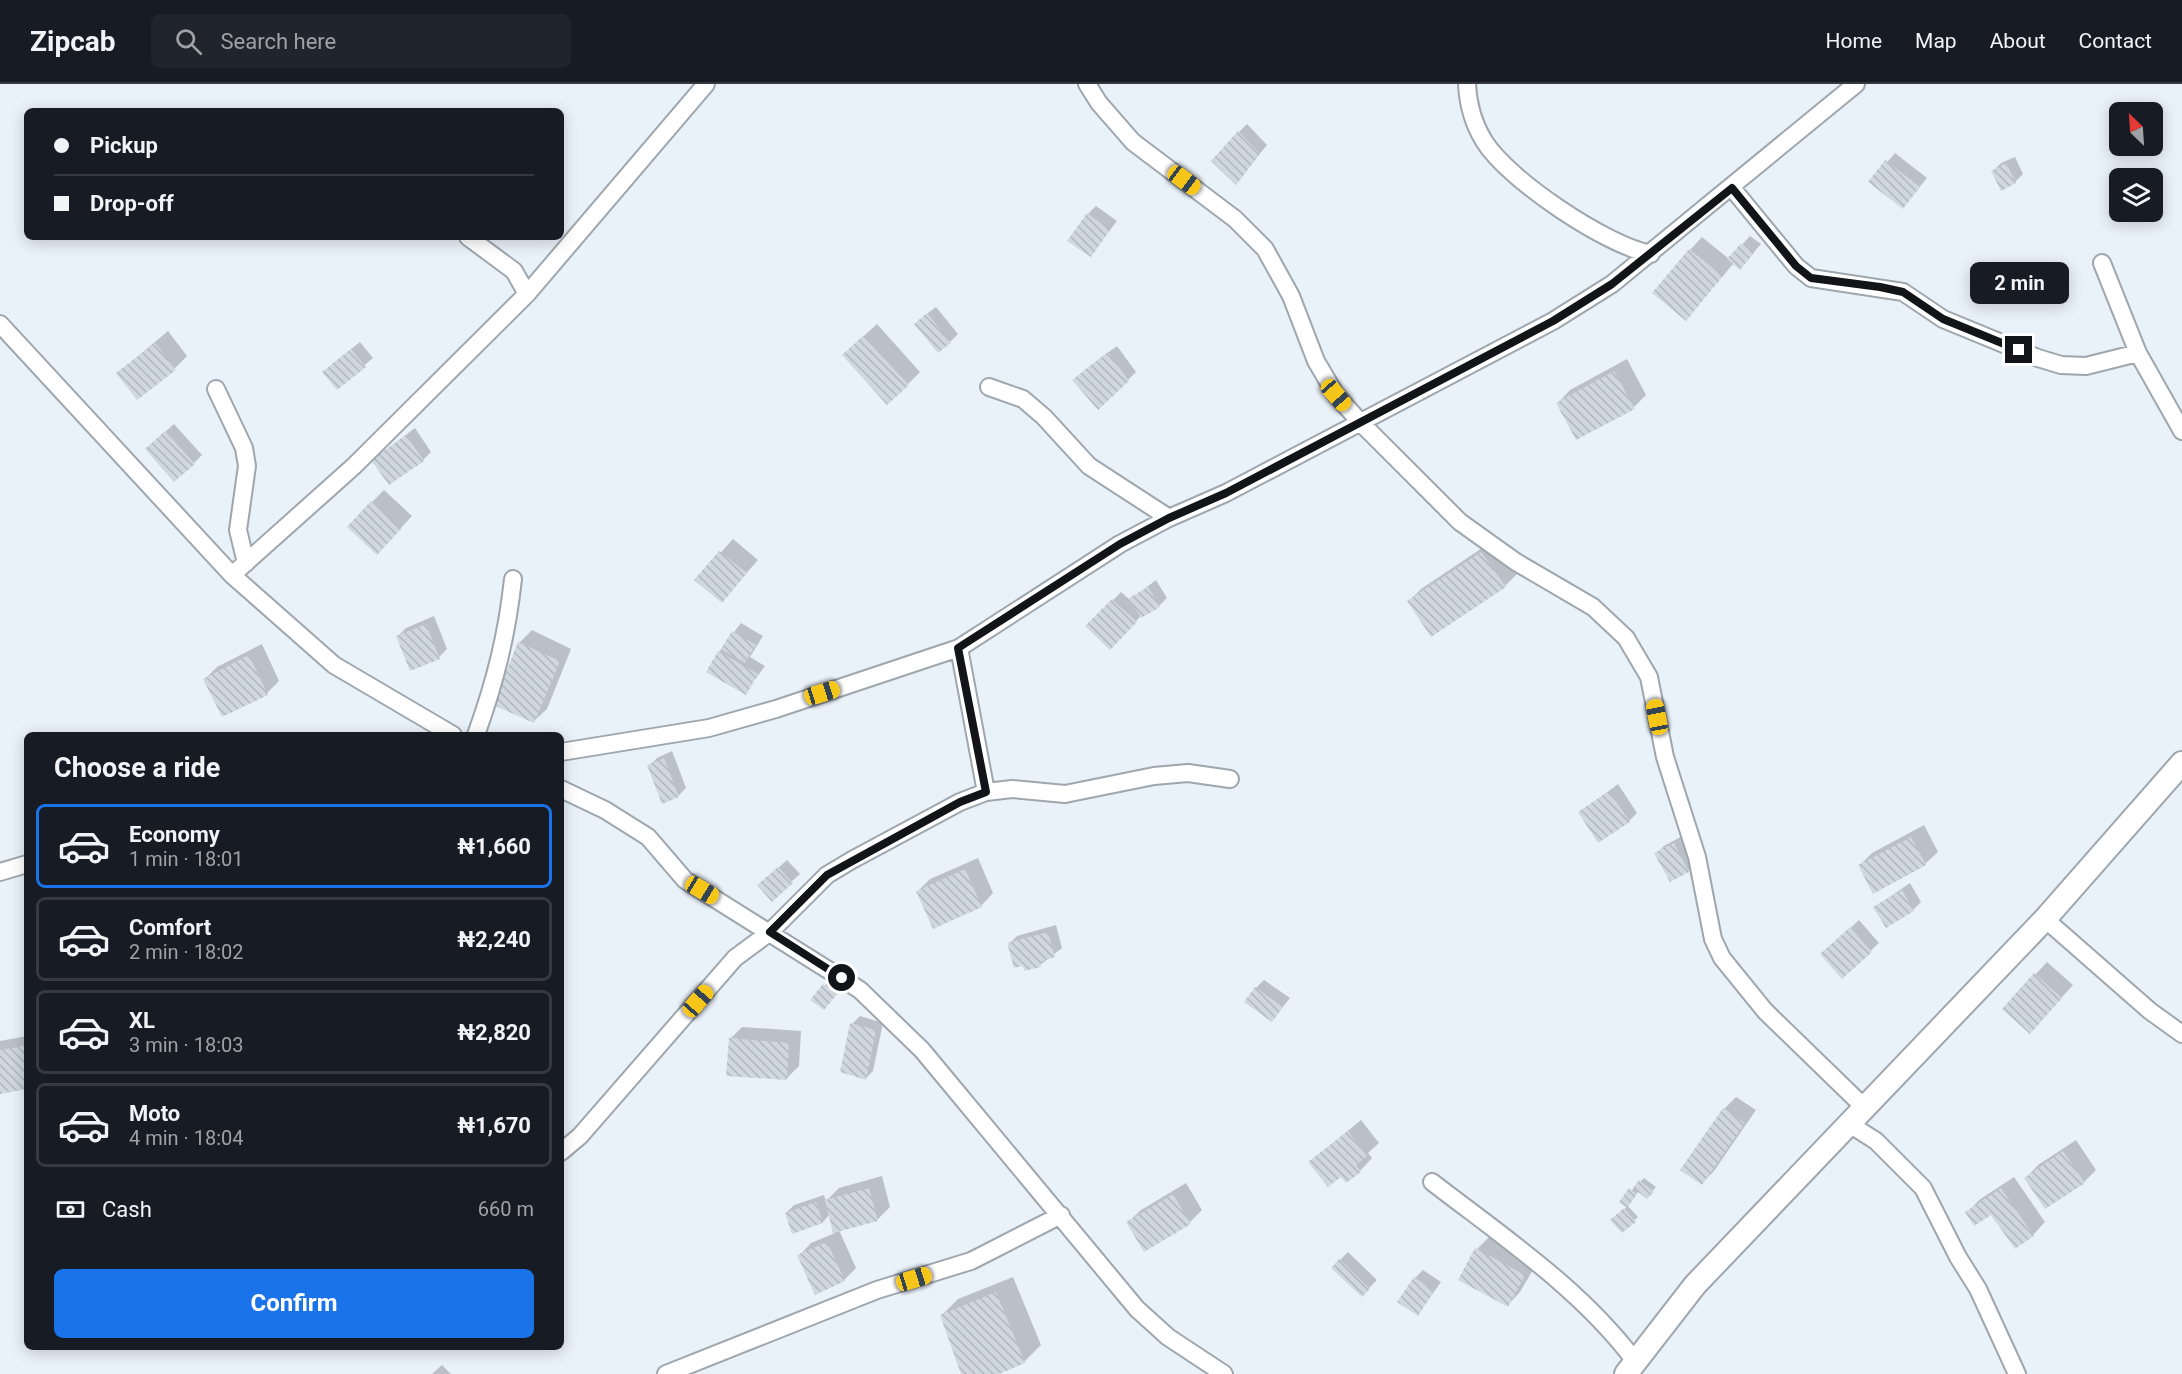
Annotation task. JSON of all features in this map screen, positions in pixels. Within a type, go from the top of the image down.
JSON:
[{"type":"street","points":[[232,575],[354,466],[527,294],[706,84]]},
{"type":"street","points":[[1087,84],[1099,103],[1133,142],[1235,219],[1265,249],[1291,296],[1316,361],[1336,395],[1360,422],[1460,522],[1516,562],[1593,607],[1626,638],[1649,677],[1665,757],[1697,857],[1713,939],[1722,958],[1764,1011],[1866,1108]]},
{"type":"street","points":[[1467,84],[1473,121],[1486,144],[1515,174],[1579,223],[1631,250],[1651,254]]},
{"type":"street","points":[[564,752],[710,728],[776,709],[958,648],[1120,544],[1169,518],[1226,493],[1553,321],[1612,284],[1732,188],[1856,84]]},
{"type":"street","points":[[1732,188],[1796,266],[1811,278],[1903,292],[1943,319],[2061,365],[2086,366],[2138,353]]},
{"type":"street","points":[[472,240],[514,271],[527,294]]},
{"type":"street","points":[[2102,263],[2138,353],[2182,431]]},
{"type":"street","points":[[0,324],[232,575],[334,665],[448,732]]},
{"type":"street","points":[[989,387],[1023,399],[1044,417],[1089,466],[1169,518]]},
{"type":"street","points":[[216,389],[244,448],[247,466],[238,530],[246,563]]},
{"type":"street","points":[[477,732],[492,690],[507,632],[513,579]]},
{"type":"street","points":[[958,648],[986,792]]},
{"type":"street","points":[[1432,1182],[1543,1267],[1589,1308],[1614,1334],[1630,1368],[1695,1285],[1851,1125],[2045,919],[2182,763]]},
{"type":"street","points":[[564,1149],[580,1136],[735,958],[770,932],[827,875],[960,802],[986,792],[1012,789],[1065,794],[1154,776],[1188,773],[1230,779]]},
{"type":"street","points":[[564,790],[605,810],[648,837],[685,880],[860,990],[922,1050],[1137,1309],[1168,1337],[1224,1374]]},
{"type":"street","points":[[0,872],[24,865]]},
{"type":"street","points":[[2045,919],[2150,1011],[2182,1034]]},
{"type":"street","points":[[1851,1125],[1876,1141],[1923,1188],[1958,1257],[1978,1289],[2017,1374]]},
{"type":"street","points":[[666,1374],[877,1290],[971,1262],[1061,1215]]},
{"type":"building","points":[[1238,131],[1260,154],[1236,185],[1211,161]]},
{"type":"building","points":[[1885,160],[1920,187],[1903,209],[1868,182]]},
{"type":"building","points":[[2006,163],[2016,183],[2001,191],[1991,171]]},
{"type":"building","points":[[1087,213],[1110,230],[1091,257],[1067,241]]},
{"type":"building","points":[[1741,243],[1754,253],[1740,270],[1727,259]]},
{"type":"building","points":[[1689,249],[1723,276],[1686,321],[1652,293]]},
{"type":"building","points":[[927,313],[951,343],[938,353],[914,324]]},
{"type":"building","points":[[863,336],[909,385],[887,405],[842,355]]},
{"type":"building","points":[[155,343],[176,370],[137,400],[116,373]]},
{"type":"building","points":[[351,349],[366,367],[337,390],[322,372]]},
{"type":"building","points":[[1108,352],[1129,381],[1098,410],[1072,380]]},
{"type":"building","points":[[1614,371],[1635,409],[1576,440],[1556,403]]},
{"type":"building","points":[[165,431],[195,464],[174,482],[145,449]]},
{"type":"building","points":[[406,435],[424,461],[389,485],[371,460]]},
{"type":"building","points":[[371,501],[401,529],[377,555],[347,527]]},
{"type":"building","points":[[719,551],[747,573],[722,603],[694,580]]},
{"type":"building","points":[[1481,552],[1506,587],[1431,637],[1407,601]]},
{"type":"building","points":[[1148,587],[1160,607],[1141,618],[1129,598]]},
{"type":"building","points":[[1112,599],[1137,622],[1110,650],[1085,626]]},
{"type":"building","points":[[426,624],[440,659],[410,671],[396,636]]},
{"type":"building","points":[[732,631],[756,645],[745,663],[721,649]]},
{"type":"building","points":[[518,642],[560,661],[534,723],[493,705]]},
{"type":"building","points":[[718,651],[758,674],[746,695],[706,672]]},
{"type":"building","points":[[249,655],[268,695],[222,717],[203,679]]},
{"type":"building","points":[[664,758],[679,797],[662,804],[647,765]]},
{"type":"building","points":[[1609,791],[1630,822],[1598,843],[1578,812]]},
{"type":"building","points":[[1911,837],[1926,865],[1873,894],[1858,865]]},
{"type":"building","points":[[1674,843],[1689,872],[1670,882],[1654,853]]},
{"type":"building","points":[[778,867],[793,883],[772,902],[757,885]]},
{"type":"building","points":[[965,869],[982,907],[933,929],[916,891]]},
{"type":"building","points":[[1902,890],[1914,911],[1886,928],[1873,907]]},
{"type":"building","points":[[1850,927],[1872,952],[1842,979],[1820,954]]},
{"type":"building","points":[[1048,932],[1055,957],[1039,962],[1041,967],[1024,971],[1023,966],[1014,968],[1007,943]]},
{"type":"building","points":[[2034,973],[2062,998],[2030,1034],[2002,1009]]},
{"type":"building","points":[[823,984],[837,994],[824,1010],[810,1000]]},
{"type":"building","points":[[1255,987],[1283,1007],[1272,1022],[1244,1002]]},
{"type":"building","points":[[850,1023],[876,1030],[866,1080],[840,1072]]},
{"type":"building","points":[[729,1038],[789,1043],[787,1080],[726,1076]]},
{"type":"building","points":[[24,1046],[24,1090],[0,1094],[0,1050]]},
{"type":"building","points":[[1723,1108],[1745,1123],[1702,1185],[1680,1170]]},
{"type":"building","points":[[1348,1131],[1367,1156],[1356,1165],[1361,1172],[1346,1183],[1341,1177],[1328,1187],[1308,1162]]},
{"type":"building","points":[[2063,1151],[2085,1183],[2045,1209],[2024,1178]]},
{"type":"building","points":[[1639,1180],[1654,1192],[1647,1199],[1633,1188]]},
{"type":"building","points":[[869,1188],[878,1221],[833,1233],[825,1200]]},
{"type":"building","points":[[1629,1188],[1637,1194],[1627,1208],[1619,1202]]},
{"type":"building","points":[[2001,1188],[2034,1236],[2015,1249],[1991,1215],[1974,1226],[1965,1212]]},
{"type":"building","points":[[1173,1194],[1191,1224],[1144,1252],[1126,1222]]},
{"type":"building","points":[[816,1202],[823,1223],[792,1234],[785,1213]]},
{"type":"building","points":[[1624,1208],[1636,1222],[1622,1233],[1610,1220]]},
{"type":"building","points":[[827,1242],[845,1281],[815,1295],[797,1255]]},
{"type":"building","points":[[1475,1248],[1525,1275],[1508,1307],[1458,1280]]},
{"type":"building","points":[[1339,1259],[1370,1289],[1362,1297],[1331,1268]]},
{"type":"building","points":[[1414,1277],[1434,1291],[1418,1316],[1397,1302]]},
{"type":"building","points":[[996,1292],[1025,1363],[999,1374],[961,1374],[940,1315]]},
{"type":"route","points":[[842,978],[770,932],[827,875],[960,802],[986,792],[958,648],[1120,544],[1169,518],[1226,493],[1553,321],[1612,284],[1732,188],[1796,266],[1811,278],[1903,292],[1943,319],[2019,350]]}]
